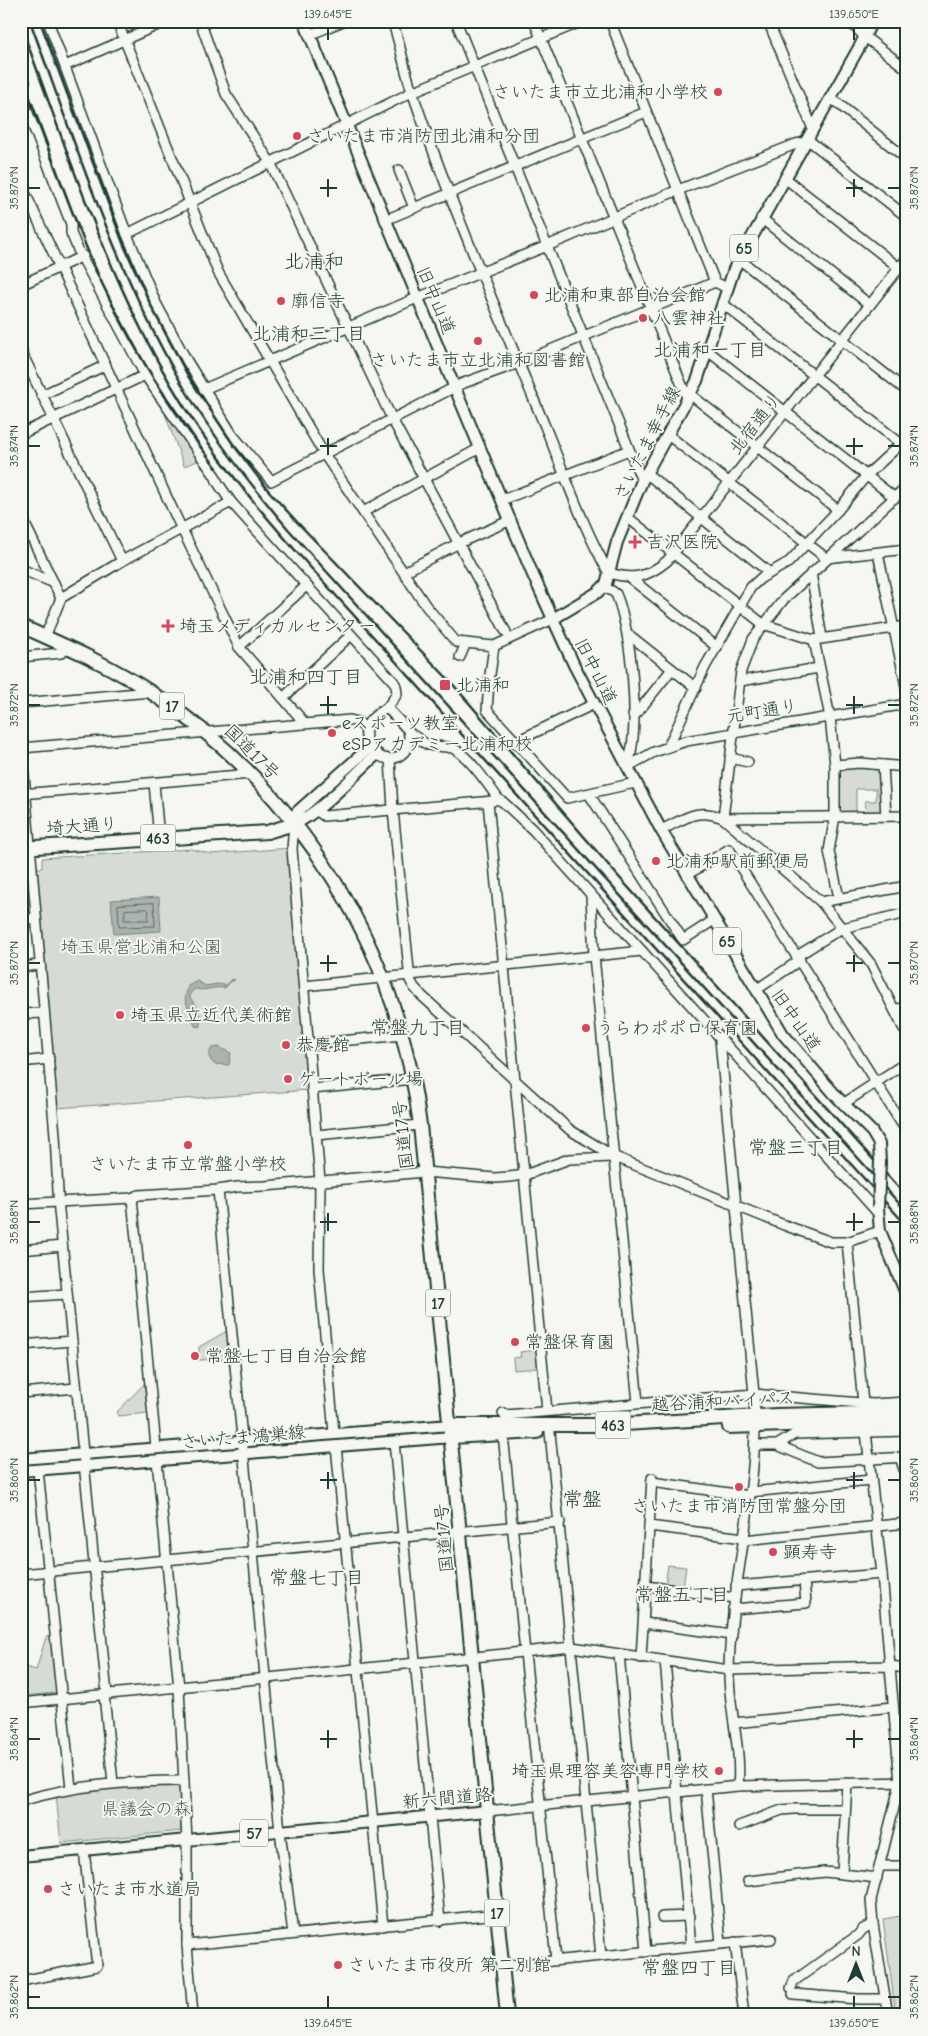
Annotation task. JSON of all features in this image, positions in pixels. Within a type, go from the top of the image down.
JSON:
[{"type":"highway","name":"国道17号","points":[[21,626],[113,670],[152,692],[206,732],[236,758],[294,824],[323,861],[354,913],[384,978],[403,1035],[414,1079],[420,1125],[487,1811]]},
{"type":"highway","name":"埼大通り","points":[[26,848],[267,832],[294,824]]},
{"type":"highway","name":"越谷浦和バイパス","points":[[451,1431],[503,1434],[755,1422],[907,1412]]},
{"type":"highway","name":"越谷浦和バイパス","points":[[776,1420],[907,1421]]},
{"type":"highway","name":"越谷浦和バイパス","points":[[451,1431],[755,1422]]},
{"type":"highway","name":"17","points":[[487,1811],[507,2015]]},
{"type":"main road","name":"旧中山道","points":[[304,21],[510,520],[553,619],[594,704],[661,830],[788,1042],[876,1138],[880,1150],[878,1210],[880,1231],[907,1296]]},
{"type":"main road","name":"さいたま幸手線","points":[[603,587],[615,548],[644,477],[689,397],[708,351],[727,288],[739,259],[831,98],[872,21]]},
{"type":"main road","points":[[553,619],[603,587]]},
{"type":"main road","points":[[294,824],[304,820],[316,810],[373,750]]},
{"type":"main road","points":[[294,824],[296,812],[373,750]]},
{"type":"main road","name":"さいたま鴻巣線","points":[[21,1459],[334,1433],[451,1431]]},
{"type":"main road","name":"さいたま鴻巣線","points":[[21,1471],[394,1442],[451,1431]]},
{"type":"main road","name":"新六間道路","points":[[21,1856],[487,1811]]},
{"type":"street","points":[[48,21],[127,234],[156,303],[204,389],[232,434],[271,481],[454,387],[584,337],[715,282]]},
{"type":"street","points":[[117,21],[218,272],[324,454],[432,614],[453,640],[494,646],[553,619]]},
{"type":"street","points":[[65,66],[167,21]]},
{"type":"street","points":[[200,21],[226,94],[270,162],[392,419],[506,632]]},
{"type":"street","points":[[309,35],[343,21]]},
{"type":"street","points":[[392,21],[399,40],[412,92],[450,193],[598,551],[609,572],[630,578],[717,647]]},
{"type":"street","points":[[456,21],[629,450],[644,477],[702,518],[770,573]]},
{"type":"street","points":[[534,21],[650,309],[689,397],[758,447],[838,510]]},
{"type":"street","points":[[127,234],[412,92],[583,21]]},
{"type":"street","points":[[610,21],[715,282],[727,288]]},
{"type":"street","points":[[768,21],[813,129]]},
{"type":"street","points":[[850,21],[865,37],[907,69]]},
{"type":"street","points":[[21,95],[71,224],[71,233],[79,252],[83,256],[145,375],[231,502],[396,686],[397,694],[386,709],[367,723],[365,728],[366,740],[373,750],[390,759],[399,757],[407,749],[410,740],[408,730],[386,709]]},
{"type":"street","points":[[831,98],[907,159]]},
{"type":"street","points":[[385,220],[646,112]]},
{"type":"street","points":[[204,389],[347,327],[547,246],[678,190],[806,141],[907,217]]},
{"type":"street","points":[[399,170],[414,208]]},
{"type":"street","points":[[785,178],[907,274]]},
{"type":"street","points":[[21,184],[181,528],[239,647],[303,723]]},
{"type":"street","points":[[761,218],[870,305]]},
{"type":"street","points":[[21,285],[83,256]]},
{"type":"street","name":"北宿通り","points":[[630,578],[648,574],[673,554],[907,258]]},
{"type":"street","points":[[739,259],[907,390]]},
{"type":"street","points":[[668,746],[705,666],[751,587],[789,562],[838,510],[866,475],[904,441],[814,375],[722,303]]},
{"type":"street","points":[[21,351],[122,561]]},
{"type":"street","points":[[708,351],[895,498]]},
{"type":"street","points":[[42,395],[106,365]]},
{"type":"street","points":[[21,434],[145,375]]},
{"type":"street","points":[[668,435],[826,558],[907,549]]},
{"type":"street","points":[[363,512],[480,448]]},
{"type":"street","points":[[502,500],[629,450]]},
{"type":"street","points":[[724,818],[741,671],[753,639],[784,599],[826,558],[907,486]]},
{"type":"street","points":[[45,636],[61,598],[122,561],[231,502]]},
{"type":"street","points":[[21,516],[61,598]]},
{"type":"street","points":[[627,518],[763,624],[818,639],[907,626]]},
{"type":"street","points":[[404,572],[458,543],[510,520]]},
{"type":"street","points":[[878,553],[907,691]]},
{"type":"street","points":[[21,569],[54,583]]},
{"type":"street","points":[[811,573],[819,668],[830,717],[835,765],[835,816],[829,851],[839,898]]},
{"type":"street","points":[[239,647],[306,586]]},
{"type":"street","points":[[603,587],[616,594],[628,634],[633,715],[632,747],[627,767]]},
{"type":"street","points":[[628,634],[696,688]]},
{"type":"street","points":[[283,698],[351,635]]},
{"type":"street","points":[[460,657],[466,643]]},
{"type":"street","points":[[494,646],[487,710],[514,742],[567,798],[635,783]]},
{"type":"street","points":[[21,657],[62,653],[68,648]]},
{"type":"street","points":[[740,681],[819,668]]},
{"type":"street","points":[[633,715],[637,713],[672,669]]},
{"type":"street","points":[[21,703],[152,692]]},
{"type":"street","points":[[514,742],[594,704]]},
{"type":"street","name":"元町通り","points":[[627,767],[668,746],[686,741],[907,704]]},
{"type":"street","points":[[22,748],[350,720],[358,722],[365,728]]},
{"type":"street","points":[[409,733],[418,736],[427,745],[444,746],[458,751],[489,784],[499,800],[533,830],[720,1039],[878,1210]]},
{"type":"street","points":[[21,741],[26,848],[36,918],[49,1059],[62,1246],[95,1567],[113,1783]]},
{"type":"street","points":[[730,758],[748,762]]},
{"type":"street","points":[[390,759],[393,810],[410,975],[412,984],[422,996],[570,1130],[615,1156],[830,1242],[847,1242],[880,1231]]},
{"type":"street","points":[[835,765],[860,763],[907,767]]},
{"type":"street","points":[[883,765],[886,816]]},
{"type":"street","points":[[23,794],[251,774]]},
{"type":"street","points":[[154,783],[159,838]]},
{"type":"street","points":[[589,794],[683,940],[714,920]]},
{"type":"street","points":[[316,810],[324,816],[499,800]]},
{"type":"street","points":[[488,802],[547,1411]]},
{"type":"street","points":[[661,830],[697,813],[712,814],[724,818],[907,816]]},
{"type":"street","points":[[724,818],[821,902],[871,964],[907,1035]]},
{"type":"street","points":[[294,824],[292,849],[320,1181],[318,1269],[334,1433]]},
{"type":"street","points":[[687,875],[729,849],[907,1132]]},
{"type":"street","points":[[821,902],[907,886]]},
{"type":"street","points":[[591,895],[594,956],[638,1403]]},
{"type":"street","points":[[756,990],[842,928],[907,913]]},
{"type":"street","points":[[21,920],[36,918]]},
{"type":"street","points":[[304,986],[642,951]]},
{"type":"street","points":[[21,967],[40,965]]},
{"type":"street","points":[[895,1009],[907,1008]]},
{"type":"street","points":[[21,1014],[44,1013]]},
{"type":"street","points":[[309,1044],[403,1035]]},
{"type":"street","points":[[720,1039],[754,1394],[756,1445],[733,1609],[729,1670],[738,1786]]},
{"type":"street","points":[[21,1062],[49,1059]]},
{"type":"street","points":[[844,1104],[907,1062]]},
{"type":"street","points":[[312,1089],[414,1079]]},
{"type":"street","points":[[316,1135],[420,1125]]},
{"type":"street","points":[[21,1204],[132,1198],[139,1195],[425,1172],[495,1178],[524,1175],[569,1159],[615,1156]]},
{"type":"street","points":[[218,1190],[267,1678],[280,1831],[293,1934]]},
{"type":"street","points":[[132,1198],[156,1447]]},
{"type":"street","points":[[847,1242],[850,1257],[863,1403]]},
{"type":"street","points":[[21,1250],[62,1246]]},
{"type":"street","points":[[21,1297],[67,1294]]},
{"type":"street","points":[[21,1345],[72,1341]]},
{"type":"street","points":[[21,1393],[76,1388]]},
{"type":"street","points":[[503,1413],[504,1415],[754,1394],[863,1403],[907,1402]]},
{"type":"street","points":[[777,1445],[795,1434],[907,1431]]},
{"type":"street","points":[[550,1432],[601,1956]]},
{"type":"street","points":[[866,1432],[882,1574],[888,1666],[904,1782],[871,1900],[873,1924],[888,2015]]},
{"type":"street","points":[[503,1434],[556,1960]]},
{"type":"street","points":[[394,1442],[440,1921]]},
{"type":"street","points":[[756,1445],[777,1445],[818,1462],[904,1457],[907,1479]]},
{"type":"street","points":[[336,1446],[383,1926]]},
{"type":"street","points":[[157,1460],[179,1688],[187,1840],[187,1945],[193,2015]]},
{"type":"street","points":[[38,1470],[72,1788]]},
{"type":"street","points":[[641,1658],[652,1480],[750,1494],[871,1480]]},
{"type":"street","points":[[21,1574],[560,1522]]},
{"type":"street","points":[[649,1526],[744,1539],[907,1524]]},
{"type":"street","points":[[736,1586],[882,1574]]},
{"type":"street","points":[[733,1609],[806,1603],[804,1581]]},
{"type":"street","points":[[646,1586],[735,1598]]},
{"type":"street","points":[[644,1623],[732,1635]]},
{"type":"street","points":[[21,1703],[572,1647],[729,1670],[888,1666],[907,1668]]},
{"type":"street","points":[[619,1654],[646,1952]]},
{"type":"street","points":[[665,1661],[691,1947]]},
{"type":"street","points":[[734,1723],[893,1707]]},
{"type":"street","points":[[21,1801],[72,1788],[113,1783],[184,1780]]},
{"type":"street","name":"新六間道路","points":[[487,1811],[738,1786],[904,1782]]},
{"type":"street","points":[[842,1873],[847,1783]]},
{"type":"street","points":[[706,1789],[721,1943]]},
{"type":"street","points":[[739,1826],[787,1810],[846,1809]]},
{"type":"street","points":[[21,1981],[97,1966],[84,1850]]},
{"type":"street","points":[[880,1866],[907,1866]]},
{"type":"street","points":[[748,1882],[806,1873],[842,1873],[877,1878]]},
{"type":"street","points":[[187,1945],[497,1914]]},
{"type":"street","points":[[662,1917],[689,1916]]},
{"type":"street","points":[[873,1924],[794,1981],[792,1991],[858,1999],[885,1999]]},
{"type":"street","points":[[502,1966],[771,1939]]},
{"type":"street","points":[[736,1942],[744,2015]]},
{"type":"green space","points":[[165,414],[200,460],[184,466]]},
{"type":"green space","points":[[838,767],[881,768],[884,812],[866,812],[865,801],[876,801],[876,789],[856,789],[856,812],[839,813]]},
{"type":"green space","name":"埼玉県営北浦和公園","points":[[291,848],[310,1090],[57,1108],[37,868],[42,868],[42,858],[192,849],[210,854]]},
{"type":"green space","points":[[227,1331],[229,1359],[199,1360],[199,1347]]},
{"type":"green space","points":[[537,1350],[539,1368],[514,1370],[513,1358],[521,1357],[520,1352]]},
{"type":"green space","points":[[145,1383],[149,1413],[118,1416],[117,1412]]},
{"type":"green space","points":[[668,1565],[686,1567],[683,1587],[665,1585]]},
{"type":"green space","points":[[52,1636],[56,1693],[21,1696],[21,1678],[25,1667],[36,1670],[46,1637]]},
{"type":"green space","name":"県議会の森","points":[[179,1784],[181,1831],[61,1843],[56,1795],[81,1789]]},
{"type":"green space","points":[[907,1915],[907,2015],[896,2015],[883,1919]]},
{"type":"water","points":[[159,897],[161,931],[114,934],[111,900]]},
{"type":"water","points":[[231,979],[235,980],[230,982],[225,988],[195,989],[191,992],[190,998],[197,1008],[200,1018],[200,1027],[195,1026],[185,999],[188,986],[197,981],[206,986],[226,985]]},
{"type":"water","points":[[219,1047],[231,1053],[229,1065],[214,1064],[210,1059],[209,1055],[212,1048]]},
{"type":"railway","points":[[30,21],[80,159],[135,294],[180,381],[204,420],[231,458],[289,530],[907,1212]]},
{"type":"railway","points":[[40,21],[123,243],[152,308],[188,376],[235,447],[268,490],[450,681],[618,876],[907,1197]]},
{"type":"railway","points":[[21,26],[88,209],[126,299],[171,385],[202,434],[254,502],[311,568],[907,1226]]},
{"type":"railway","points":[[21,58],[30,82]]},
{"type":"railway","points":[[21,74],[63,188],[102,283],[130,339],[163,394],[217,468]]},
{"type":"place","name":"さいたま市立北浦和小学校","points":[[718,92]]},
{"type":"place","name":"さいたま市消防団北浦和分団","points":[[297,136]]},
{"type":"place","name":"北浦和東部自治会館","points":[[534,295]]},
{"type":"place","name":"廓信寺","points":[[281,301]]},
{"type":"place","name":"八雲神社","points":[[643,318]]},
{"type":"place","name":"さいたま市立北浦和図書館","points":[[478,341]]},
{"type":"place","name":"吉沢医院","points":[[635,542]]},
{"type":"place","name":"埼玉メディカルセンター","points":[[168,626]]},
{"type":"place","name":"北浦和","points":[[445,685]]},
{"type":"place","name":"eスポーツ教室 eSPアカデミー北浦和校","points":[[332,733]]},
{"type":"place","name":"北浦和駅前郵便局","points":[[656,861]]},
{"type":"place","name":"埼玉県立近代美術館","points":[[120,1015]]},
{"type":"place","name":"うらわポポロ保育園","points":[[586,1028]]},
{"type":"place","name":"恭慶館","points":[[286,1045]]},
{"type":"place","name":"ゲートボール場","points":[[288,1079]]},
{"type":"place","name":"さいたま市立常盤小学校","points":[[188,1145]]},
{"type":"place","name":"常盤保育園","points":[[515,1342]]},
{"type":"place","name":"常盤七丁目自治会館","points":[[195,1356]]},
{"type":"place","name":"さいたま市消防団常盤分団","points":[[739,1487]]},
{"type":"place","name":"顕寿寺","points":[[773,1552]]},
{"type":"place","name":"埼玉県理容美容専門学校","points":[[719,1771]]},
{"type":"place","name":"さいたま市水道局","points":[[48,1889]]},
{"type":"place","name":"さいたま市役所 第二別館","points":[[338,1965]]},
{"type":"district","name":"北浦和","points":[[314,261]]},
{"type":"district","name":"北浦和三丁目","points":[[309,333]]},
{"type":"district","name":"北浦和一丁目","points":[[710,349]]},
{"type":"district","name":"北浦和四丁目","points":[[306,676]]},
{"type":"district","name":"常盤九丁目","points":[[418,1027]]},
{"type":"district","name":"常盤三丁目","points":[[796,1147]]},
{"type":"district","name":"常盤","points":[[582,1499]]},
{"type":"district","name":"常盤七丁目","points":[[317,1577]]},
{"type":"district","name":"常盤五丁目","points":[[682,1594]]},
{"type":"district","name":"常盤四丁目","points":[[689,1967]]}]
